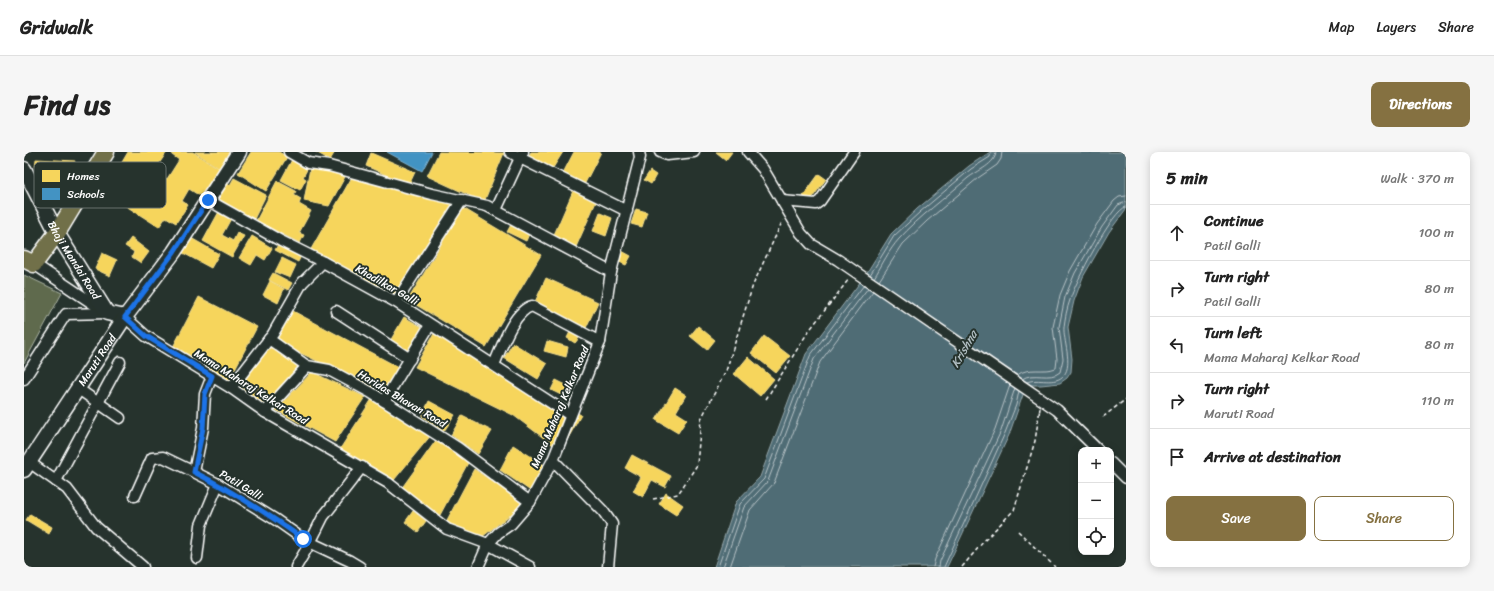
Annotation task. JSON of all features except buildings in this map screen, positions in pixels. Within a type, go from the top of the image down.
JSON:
[{"type":"main road","points":[[100,162],[106,152]]},
{"type":"main road","points":[[29,262],[57,233],[72,208]]},
{"type":"street","name":"Maruti Road","points":[[27,462],[125,317],[174,252],[239,152]]},
{"type":"street","points":[[289,152],[308,163],[329,166],[432,194],[483,205],[496,210],[611,272]]},
{"type":"street","points":[[510,152],[521,155],[627,211]]},
{"type":"street","name":"Mama Maharaj Kelkar Road","points":[[125,317],[146,336],[231,388],[265,412],[388,483],[447,529],[488,544],[498,533],[512,524],[530,502],[553,460],[600,342],[611,272],[640,157],[639,152]]},
{"type":"street","points":[[660,152],[667,154],[694,152]]},
{"type":"street","points":[[748,152],[763,169],[801,233],[811,244],[838,260],[1057,410],[1095,447]]},
{"type":"street","points":[[782,202],[816,204],[820,201],[854,152]]},
{"type":"street","points":[[496,210],[521,155]]},
{"type":"street","name":"Bhaji Mandai Road","points":[[24,169],[34,188]]},
{"type":"street","name":"Khadilkar Galli","points":[[208,200],[281,241],[396,302],[570,415]]},
{"type":"street","points":[[396,302],[462,200]]},
{"type":"street","name":"Bhaji Mandai Road","points":[[44,208],[57,233],[107,313]]},
{"type":"street","points":[[29,262],[107,313]]},
{"type":"street","points":[[231,388],[269,339],[302,283],[323,262]]},
{"type":"street","points":[[494,365],[514,323],[522,311],[532,306],[600,342]]},
{"type":"street","points":[[336,311],[410,359]]},
{"type":"street","points":[[24,379],[66,314],[107,313],[125,317]]},
{"type":"street","points":[[384,401],[430,325]]},
{"type":"street","points":[[265,412],[307,366],[269,339]]},
{"type":"street","points":[[56,481],[120,362]]},
{"type":"street","name":"Haridas Bhavan Road","points":[[307,366],[328,370],[384,401],[458,448],[530,502]]},
{"type":"street","points":[[194,472],[203,428],[205,394],[212,376]]},
{"type":"street","points":[[77,388],[120,418]]},
{"type":"street","name":"Patil Galli","points":[[135,496],[152,458],[162,457],[218,484],[276,520],[303,539],[347,564],[360,567]]},
{"type":"street","points":[[553,460],[603,511],[612,524],[608,567]]},
{"type":"street","points":[[27,462],[67,489],[96,527],[143,567]]},
{"type":"street","points":[[1114,466],[1126,478]]},
{"type":"street","points":[[296,567],[323,517],[362,467]]},
{"type":"street","points":[[197,558],[201,525],[218,484]]},
{"type":"street","points":[[478,567],[488,544],[530,567]]},
{"type":"path","points":[[653,499],[678,494],[697,465],[701,419],[726,371],[753,284],[784,216]]},
{"type":"path","points":[[766,399],[808,332],[851,277]]},
{"type":"path","points":[[1103,417],[1126,399]]},
{"type":"path","points":[[962,567],[984,541],[1014,510],[1035,441],[1040,408],[1039,416]]},
{"type":"path","points":[[1018,531],[1055,567]]},
{"type":"green space","points":[[24,275],[62,293],[24,363]]},
{"type":"water","name":"Krishna","points":[[990,152],[1126,152],[1126,209],[1109,232],[1083,277],[1074,301],[1068,327],[1072,359],[1071,372],[1067,378],[1060,383],[1030,385],[1025,389],[1009,435],[947,567],[714,567],[736,502],[760,477],[806,354],[864,277],[891,234],[917,209],[969,166]]},
{"type":"route","points":[[208,200],[174,252],[125,317],[146,336],[212,376],[205,394],[203,428],[194,472],[218,484],[276,520],[303,539]]}]
